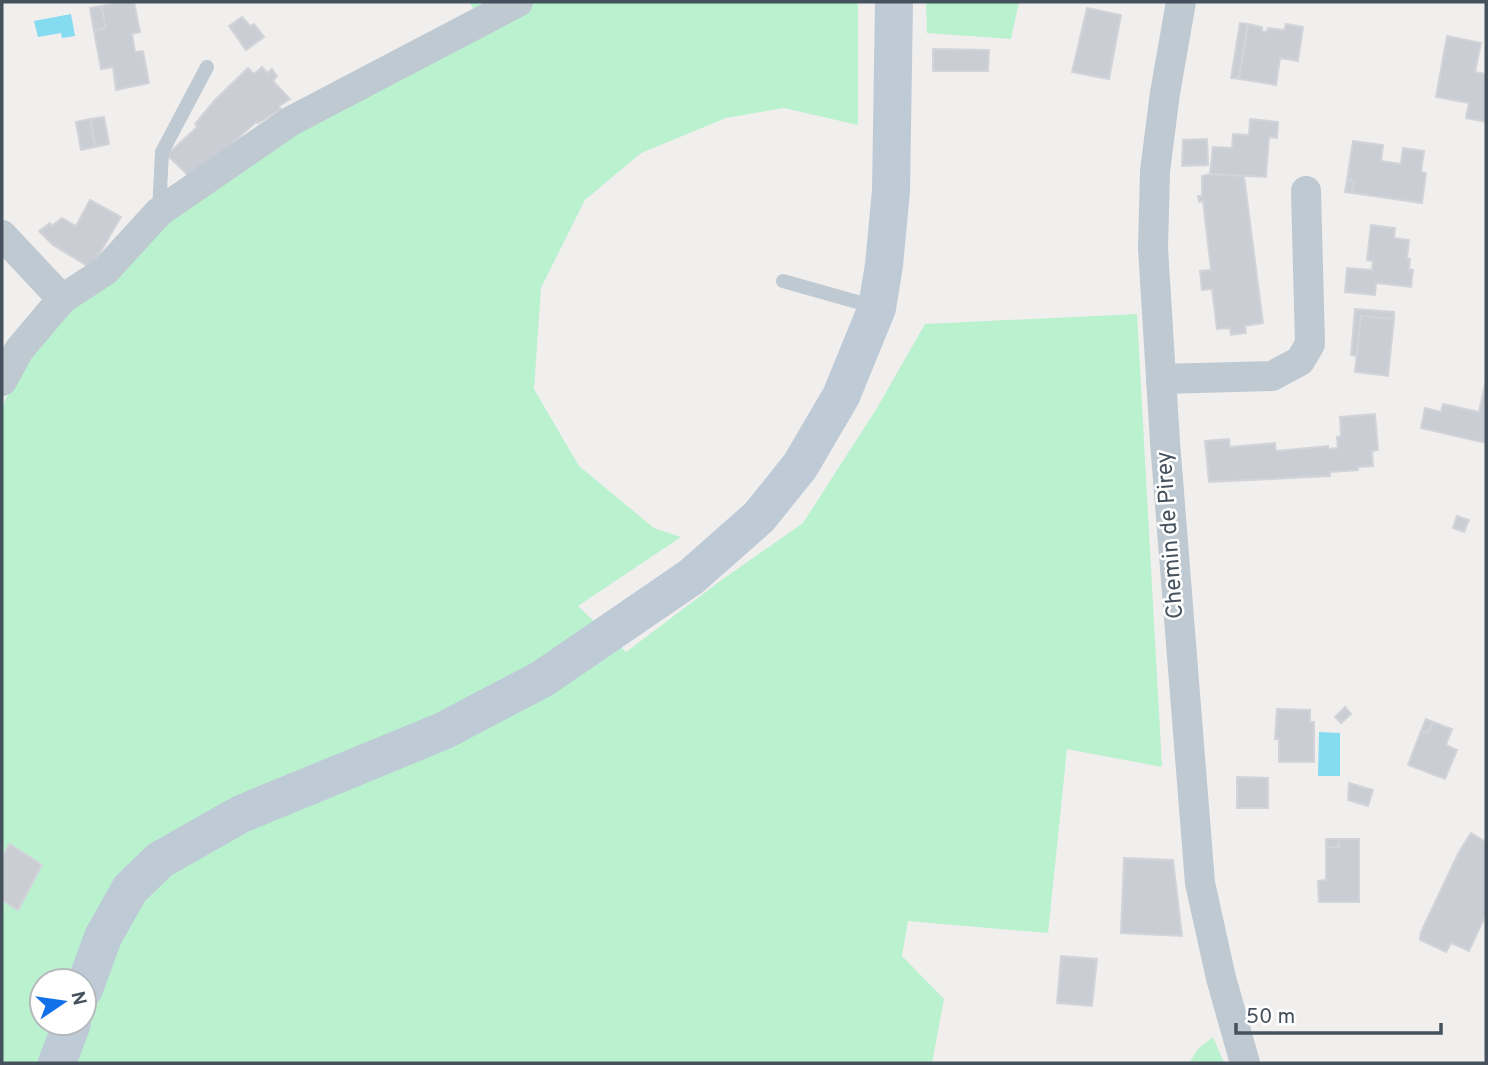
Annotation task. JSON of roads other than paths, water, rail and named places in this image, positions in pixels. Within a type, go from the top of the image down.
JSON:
[{"type":"main road","points":[[92,967],[103,937],[130,889],[160,860],[241,814],[443,731],[542,679],[691,577],[759,517],[800,466],[841,396],[877,308],[891,191],[894,2]]},
{"type":"main road","points":[[57,1063],[67,1037]]},
{"type":"street","points":[[2,382],[19,350],[62,299],[105,271],[159,212],[290,121],[518,2]]},
{"type":"street","name":"Chemin de Pirey","points":[[1181,2],[1155,171],[1153,248],[1181,664],[1200,883],[1221,978],[1245,1063]]},
{"type":"street","points":[[1161,379],[1272,376],[1300,361],[1310,344],[1306,191]]},
{"type":"street","points":[[2,235],[62,299]]},
{"type":"lane","points":[[159,212],[162,152],[207,67]]},
{"type":"lane","points":[[782,281],[877,308]]},
{"type":"water","points":[[71,14],[75,36],[62,38],[61,33],[38,37],[34,21]]},
{"type":"water","points":[[1319,732],[1340,733],[1340,776],[1318,776]]}]
